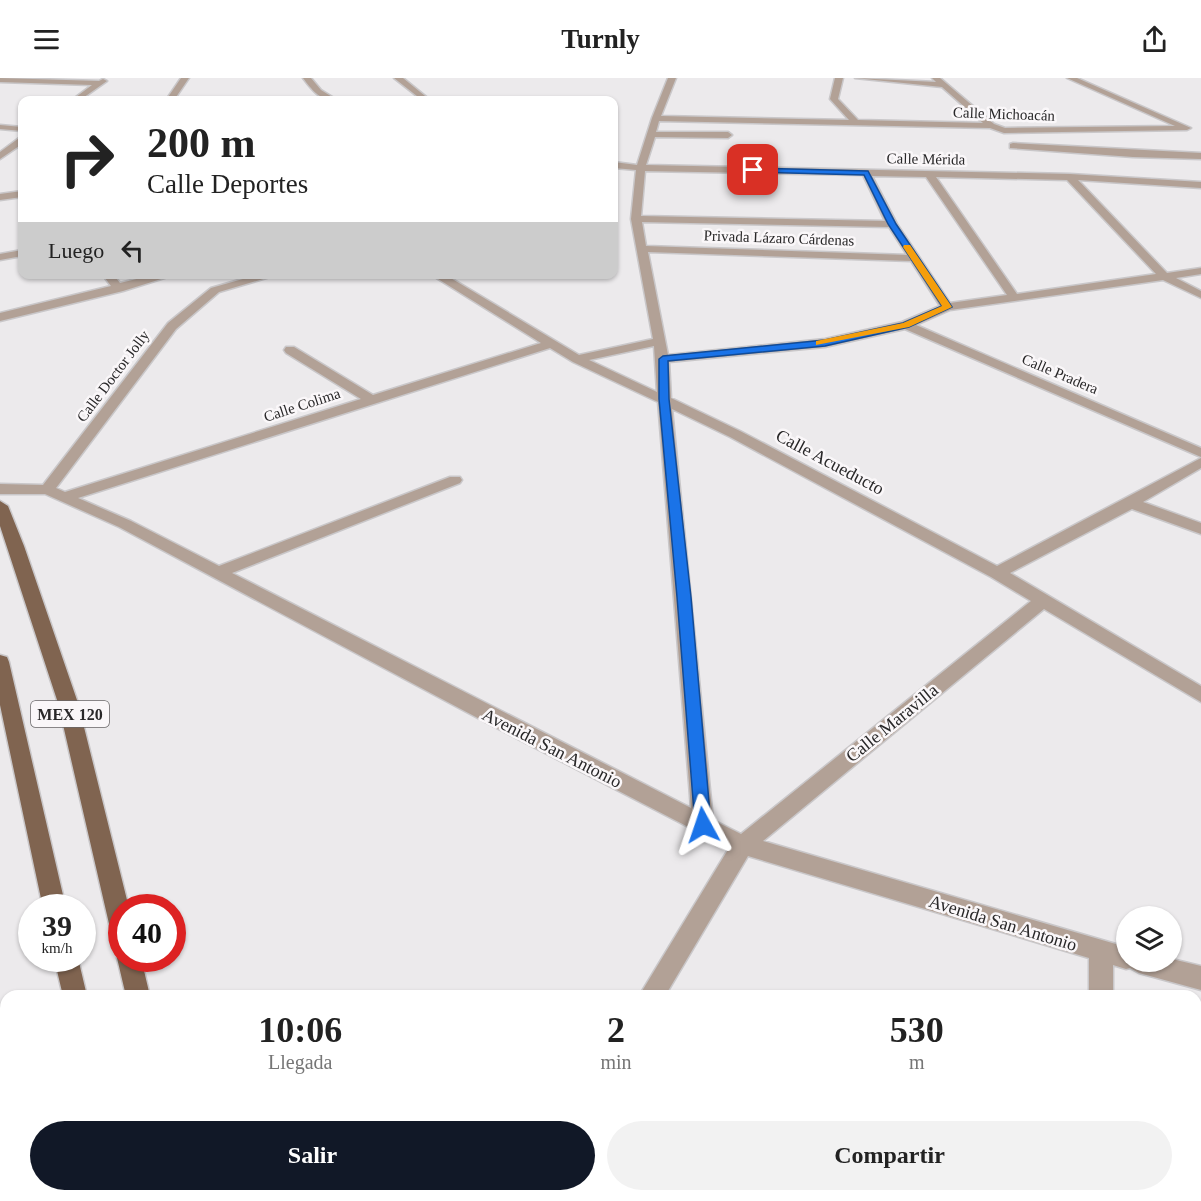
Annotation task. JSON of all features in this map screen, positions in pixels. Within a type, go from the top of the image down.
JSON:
[{"type":"main road","name":"MEX 120","points":[[0,506],[16,546],[68,704],[114,894]]},
{"type":"main road","name":"MEX 120","points":[[0,662],[52,894]]},
{"type":"main road","points":[[69,972],[74,990]]},
{"type":"main road","points":[[132,972],[137,990]]},
{"type":"street","points":[[173,96],[185,78]]},
{"type":"street","points":[[307,78],[318,92],[326,96]]},
{"type":"street","points":[[398,78],[421,96]]},
{"type":"street","points":[[672,78],[656,118],[641,168],[636,219],[663,359],[664,399],[684,597],[703,825]]},
{"type":"street","points":[[839,78],[834,99],[856,123]]},
{"type":"street","points":[[859,78],[943,85]]},
{"type":"street","points":[[935,78],[991,126]]},
{"type":"street","name":"Calle Michoacán","points":[[656,118],[991,126],[1004,131],[1187,128],[1071,78]]},
{"type":"street","points":[[0,80],[104,81]]},
{"type":"street","points":[[82,96],[104,81]]},
{"type":"street","points":[[0,121],[18,122]]},
{"type":"street","points":[[0,127],[18,129]]},
{"type":"street","points":[[1004,131],[1016,150],[1201,156]]},
{"type":"street","points":[[652,134],[728,135]]},
{"type":"street","points":[[0,156],[18,143]]},
{"type":"street","points":[[1133,154],[1154,164]]},
{"type":"street","name":"Calle Mérida","points":[[618,165],[641,168],[866,173],[1030,173],[1198,185]]},
{"type":"street","points":[[866,173],[892,224],[947,307]]},
{"type":"street","points":[[929,174],[1013,296]]},
{"type":"street","points":[[1174,174],[1198,185]]},
{"type":"street","points":[[1070,177],[1164,276],[1201,295]]},
{"type":"street","points":[[0,197],[18,195]]},
{"type":"street","points":[[636,219],[892,224]]},
{"type":"street","name":"Privada Lázaro Cárdenas","points":[[643,249],[914,258]]},
{"type":"street","points":[[0,257],[18,254]]},
{"type":"street","points":[[663,359],[825,343],[906,325],[947,307],[1201,271]]},
{"type":"street","points":[[111,279],[119,289]]},
{"type":"street","points":[[0,317],[154,279]]},
{"type":"street","name":"Calle Doctor Jolly","points":[[56,494],[172,326],[215,290],[256,279]]},
{"type":"street","name":"Calle Acueducto","points":[[443,279],[577,359],[735,434],[997,573],[1201,695]]},
{"type":"street","name":"Calle Pradera","points":[[906,325],[1201,453]]},
{"type":"street","points":[[577,359],[659,341]]},
{"type":"street","name":"Calle Colima","points":[[56,494],[372,400],[549,344]]},
{"type":"street","points":[[290,350],[372,400]]},
{"type":"street","points":[[997,573],[1131,503],[1201,462]]},
{"type":"street","points":[[218,573],[455,480]]},
{"type":"street","name":"Avenida San Antonio","points":[[0,489],[56,494],[125,524],[743,845],[1116,956]]},
{"type":"street","points":[[1131,503],[1201,529]]},
{"type":"street","name":"Calle Maravilla","points":[[655,990],[743,845],[1042,602]]},
{"type":"street","points":[[1101,952],[1101,990]]},
{"type":"street","points":[[1178,972],[1201,978]]},
{"type":"slow traffic","points":[[819,343],[906,325],[947,307],[907,247]]},
{"type":"route","points":[[703,825],[684,597],[664,399],[663,359],[825,343],[906,325],[947,307],[892,224],[866,173],[753,170]]}]
